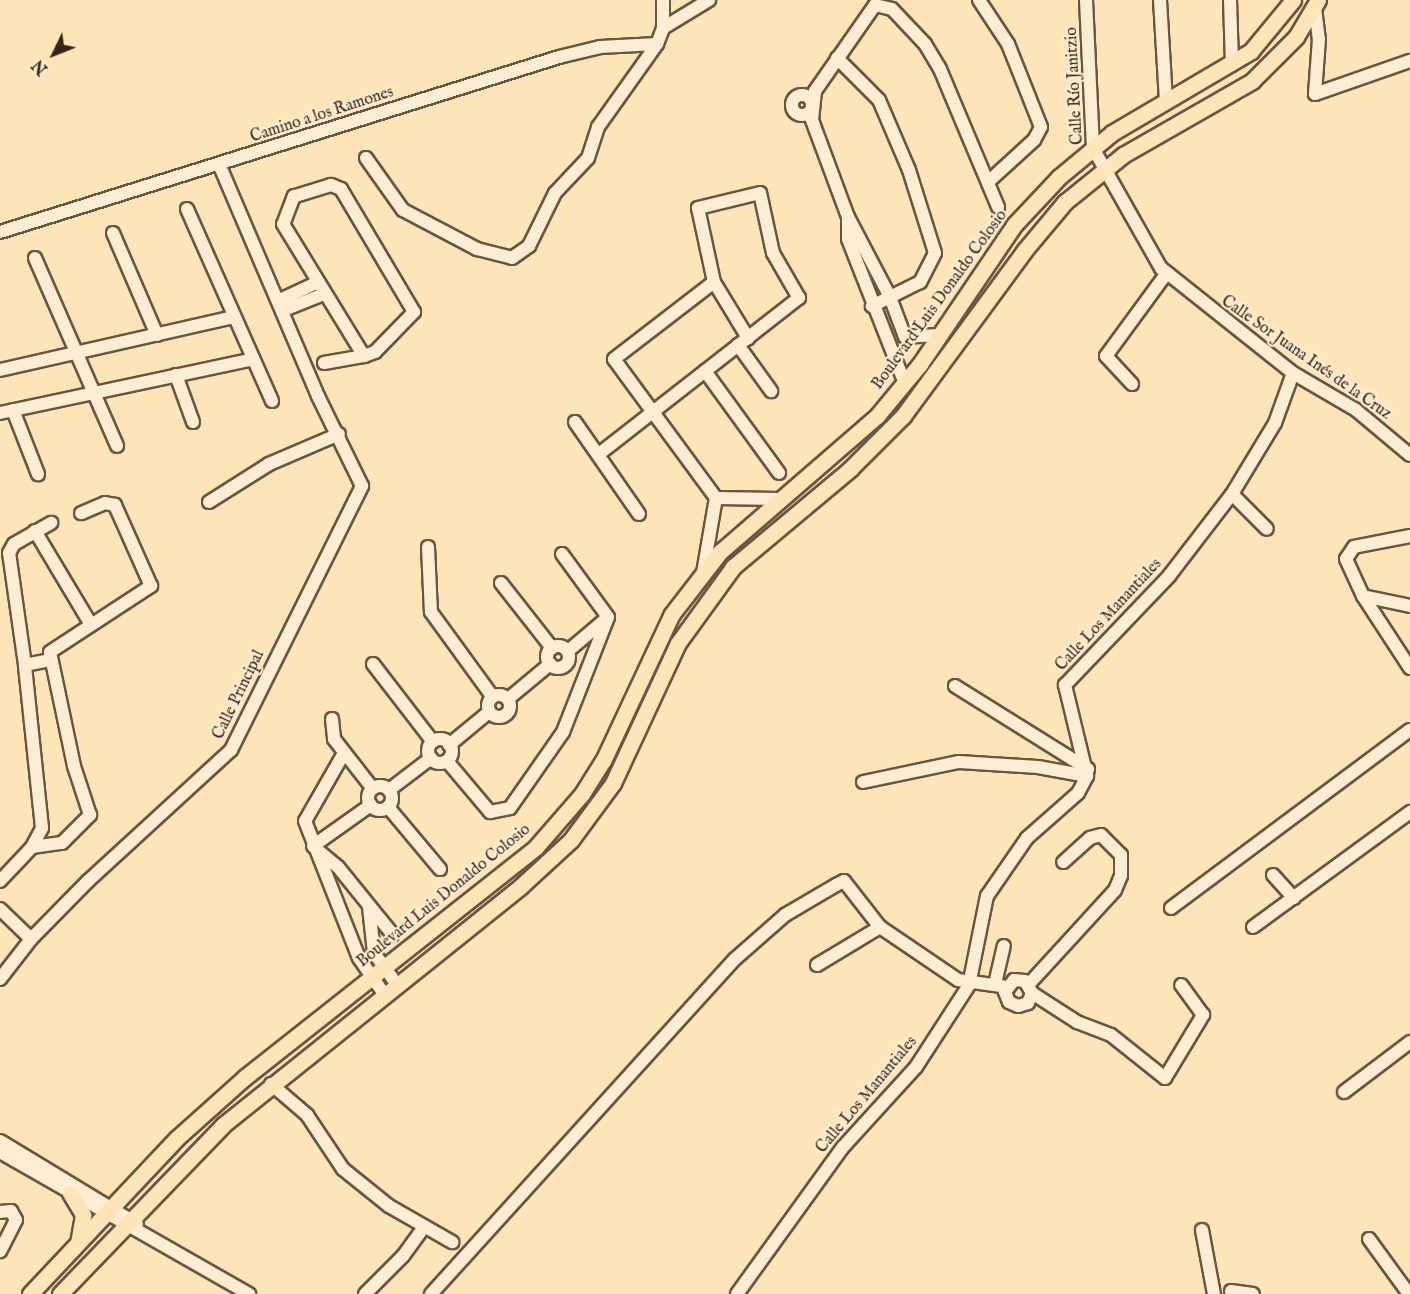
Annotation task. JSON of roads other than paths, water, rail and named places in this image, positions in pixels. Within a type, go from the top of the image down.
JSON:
[{"type":"main road","name":"Boulevard Luis Donaldo Colosio","points":[[30,1294],[208,1110],[519,861],[568,811],[603,761],[672,614],[703,573],[778,499],[846,446],[905,384],[1014,225],[1093,148],[1166,100],[1232,65],[1268,35],[1293,0]]},
{"type":"main road","points":[[60,1294],[134,1226],[185,1162],[271,1084],[521,886],[571,840],[613,783],[663,670],[708,597],[754,546],[850,469],[903,416],[1042,227],[1103,169],[1252,81],[1277,59],[1317,4]]},
{"type":"main road","points":[[70,1193],[83,1215],[78,1242]]},
{"type":"street","points":[[366,158],[403,210],[477,249],[512,258],[529,246],[555,193],[588,158],[598,127],[657,44],[663,28],[663,0]]},
{"type":"street","points":[[663,28],[709,0]]},
{"type":"street","points":[[979,0],[1008,44],[1041,127],[1034,140],[988,182]]},
{"type":"street","name":"Calle Río Janitzio","points":[[1086,0],[1093,148],[1103,169]]},
{"type":"street","points":[[1160,0],[1166,100]]},
{"type":"street","points":[[1230,0],[1232,65]]},
{"type":"street","points":[[905,337],[890,297],[848,217],[811,107],[815,91],[837,58],[883,2],[925,44],[940,69],[998,207]]},
{"type":"street","points":[[1317,4],[1319,39],[1315,94],[1410,61]]},
{"type":"street","name":"Camino a los Ramones","points":[[0,232],[220,166],[559,57],[600,47],[657,44]]},
{"type":"street","points":[[837,58],[879,100],[931,234],[935,253],[921,282],[872,306]]},
{"type":"street","name":"Calle Principal","points":[[0,979],[31,939],[96,874],[212,772],[241,735],[316,572],[360,493],[360,474],[318,396],[282,305],[220,166]]},
{"type":"street","name":"Calle Sor Juana Inés de la Cruz","points":[[1103,169],[1166,274],[1293,373],[1356,410],[1410,455]]},
{"type":"street","points":[[324,363],[364,356],[375,352],[414,312],[336,185],[294,196],[283,224],[364,356]]},
{"type":"street","points":[[599,454],[652,413],[705,371],[743,342],[799,298],[773,253],[760,193],[698,208],[714,282],[743,342],[771,391]]},
{"type":"street","points":[[187,209],[272,401]]},
{"type":"street","points":[[848,217],[846,232],[872,306],[905,384]]},
{"type":"street","points":[[113,233],[156,335]]},
{"type":"street","points":[[34,258],[117,446]]},
{"type":"street","points":[[1131,384],[1106,356],[1166,274]]},
{"type":"street","points":[[282,305],[318,282]]},
{"type":"street","points":[[703,573],[716,498],[614,359],[714,282]]},
{"type":"street","points":[[282,305],[324,294]]},
{"type":"street","points":[[0,370],[233,317]]},
{"type":"street","points":[[888,344],[905,337],[940,335]]},
{"type":"street","points":[[0,413],[253,359]]},
{"type":"street","points":[[705,371],[779,473]]},
{"type":"street","name":"Calle Los Manantiales","points":[[736,1294],[843,1147],[916,1067],[969,984],[987,896],[1027,838],[1078,793],[1087,772],[1065,685],[1168,576],[1232,494],[1275,423],[1293,373]]},
{"type":"street","points":[[176,375],[193,422]]},
{"type":"street","points":[[13,410],[38,474]]},
{"type":"street","points":[[575,422],[639,514]]},
{"type":"street","points":[[209,502],[269,464],[339,434]]},
{"type":"street","points":[[1232,494],[1266,529]]},
{"type":"street","points":[[716,498],[778,499]]},
{"type":"street","points":[[32,848],[62,843],[90,815],[50,660],[54,646],[90,623],[142,596],[151,583],[129,545],[115,506],[105,503],[81,513]]},
{"type":"street","points":[[0,881],[32,848],[43,817],[28,732],[25,665],[9,553],[14,544],[51,523]]},
{"type":"street","points":[[35,531],[90,623]]},
{"type":"street","points":[[1410,536],[1386,537],[1350,550],[1346,559],[1363,596],[1410,669]]},
{"type":"street","points":[[428,547],[431,612],[492,696],[508,699]]},
{"type":"street","points":[[562,554],[608,617]]},
{"type":"street","points":[[501,583],[552,648],[568,651]]},
{"type":"street","points":[[1363,596],[1410,606]]},
{"type":"street","points":[[489,712],[496,717],[507,714],[508,699],[550,664],[565,666],[568,651],[608,617]]},
{"type":"street","points":[[373,789],[389,790],[430,758],[447,761],[490,812],[510,808],[563,732],[608,617]]},
{"type":"street","points":[[550,664],[547,657],[552,648]]},
{"type":"street","points":[[25,665],[50,660]]},
{"type":"street","points":[[373,664],[433,742],[449,744]]},
{"type":"street","points":[[955,686],[1087,772]]},
{"type":"street","points":[[447,761],[449,744],[489,712],[492,696]]},
{"type":"street","points":[[313,846],[371,805],[373,789],[332,735],[333,718]]},
{"type":"street","points":[[1171,908],[1410,730]]},
{"type":"street","points":[[430,758],[428,750],[433,742]]},
{"type":"street","points":[[344,753],[306,818],[313,846],[359,958],[378,973],[391,990]]},
{"type":"street","points":[[863,782],[959,762],[1087,772]]},
{"type":"street","points":[[389,790],[388,807],[440,869]]},
{"type":"street","points":[[371,805],[379,810],[388,807]]},
{"type":"street","points":[[1253,927],[1410,812]]},
{"type":"street","points":[[1004,946],[1001,986],[1006,997],[1018,1006],[1028,1003],[1031,988],[1107,898],[1121,876],[1121,855],[1101,835],[1090,838],[1063,862]]},
{"type":"street","points":[[313,846],[338,867],[393,935]]},
{"type":"street","points":[[1273,875],[1294,898]]},
{"type":"street","points":[[431,1294],[754,941],[785,915],[844,881],[880,927],[969,984],[1001,986],[1019,979],[1077,1022],[1111,1035],[1165,1078],[1203,1015],[1180,985]]},
{"type":"street","points":[[368,906],[378,973]]},
{"type":"street","points":[[0,909],[31,939]]},
{"type":"street","points":[[817,965],[880,927]]},
{"type":"street","points":[[1344,1092],[1410,1042]]},
{"type":"street","points":[[271,1084],[307,1115],[343,1169],[423,1228],[452,1242]]},
{"type":"street","points":[[0,1141],[134,1226],[249,1294]]},
{"type":"street","points":[[0,1152],[70,1193],[111,1211]]},
{"type":"street","points":[[0,1212],[11,1211],[16,1220],[0,1251]]},
{"type":"street","points":[[365,1294],[403,1256],[423,1228]]},
{"type":"street","points":[[1202,1230],[1214,1294]]},
{"type":"street","points":[[1369,1239],[1409,1294]]},
{"type":"street","points":[[1231,1291],[1253,1294]]}]
